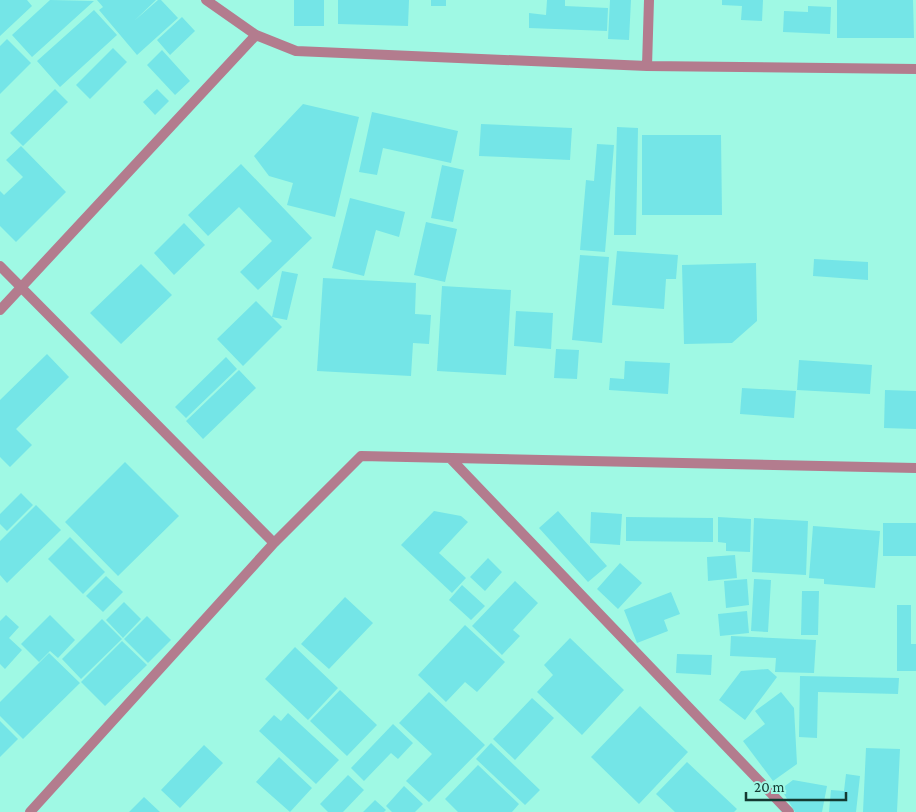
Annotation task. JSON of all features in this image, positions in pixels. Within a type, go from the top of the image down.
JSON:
[{"type":"street","points":[[206,0],[256,35],[296,51],[647,66],[916,69]]},
{"type":"street","points":[[647,66],[649,0]]},
{"type":"street","points":[[0,310],[256,35]]},
{"type":"street","points":[[0,266],[274,543]]},
{"type":"street","points":[[30,812],[274,543],[361,456],[916,468]]},
{"type":"street","points":[[450,458],[789,812]]},
{"type":"building","points":[[0,0],[27,0],[32,6],[0,36]]},
{"type":"building","points":[[50,0],[94,1],[32,57],[12,35]]},
{"type":"building","points":[[97,0],[156,0],[134,21],[158,0],[161,0],[178,18],[137,55],[99,10],[103,7]]},
{"type":"building","points":[[294,0],[324,0],[324,26],[294,26]]},
{"type":"building","points":[[338,0],[409,0],[408,26],[338,24]]},
{"type":"building","points":[[431,0],[446,0],[446,6],[431,6]]},
{"type":"building","points":[[547,0],[565,0],[565,6],[608,8],[607,31],[529,28],[529,13],[546,15]]},
{"type":"building","points":[[610,0],[631,0],[629,40],[608,39]]},
{"type":"building","points":[[722,0],[763,0],[762,21],[741,20],[742,6],[722,5]]},
{"type":"building","points":[[837,0],[913,0],[914,38],[837,38]]},
{"type":"building","points":[[808,6],[831,7],[830,34],[783,32],[784,11],[808,12]]},
{"type":"building","points":[[94,10],[117,35],[60,87],[37,61]]},
{"type":"building","points":[[182,17],[195,31],[170,55],[157,40]]},
{"type":"building","points":[[7,39],[31,63],[0,94],[0,46]]},
{"type":"building","points":[[113,48],[127,62],[90,99],[76,85]]},
{"type":"building","points":[[162,50],[190,81],[175,95],[147,65]]},
{"type":"building","points":[[55,89],[68,102],[23,146],[10,133]]},
{"type":"building","points":[[157,89],[169,101],[155,115],[143,102]]},
{"type":"building","points":[[303,104],[359,117],[335,217],[287,205],[293,183],[269,176],[254,156]]},
{"type":"building","points":[[372,112],[458,131],[451,163],[383,148],[377,175],[359,172]]},
{"type":"building","points":[[481,124],[572,128],[570,160],[479,156]]},
{"type":"building","points":[[617,127],[638,128],[636,235],[614,235]]},
{"type":"building","points":[[642,135],[721,135],[722,215],[642,215]]},
{"type":"building","points":[[597,144],[614,145],[605,252],[580,250],[586,180],[594,181]]},
{"type":"building","points":[[21,146],[66,192],[16,242],[0,226],[0,191],[4,195],[23,177],[6,160]]},
{"type":"building","points":[[241,164],[312,238],[258,290],[240,272],[272,241],[239,207],[208,236],[188,215]]},
{"type":"building","points":[[442,165],[464,170],[453,222],[431,218]]},
{"type":"building","points":[[350,198],[405,212],[399,237],[376,230],[364,276],[332,268]]},
{"type":"building","points":[[426,222],[457,229],[445,282],[414,275]]},
{"type":"building","points":[[184,223],[205,245],[174,275],[154,253]]},
{"type":"building","points":[[617,251],[678,255],[676,279],[666,279],[664,309],[612,305]]},
{"type":"building","points":[[580,255],[609,257],[602,343],[572,340]]},
{"type":"building","points":[[814,259],[868,262],[868,280],[813,276]]},
{"type":"building","points":[[756,263],[757,321],[732,343],[684,344],[682,265]]},
{"type":"building","points":[[141,264],[172,295],[121,344],[90,313]]},
{"type":"building","points":[[282,271],[298,274],[287,320],[272,317]]},
{"type":"building","points":[[323,278],[416,283],[415,314],[431,315],[429,344],[413,343],[411,376],[317,371]]},
{"type":"building","points":[[442,286],[511,290],[506,375],[437,371]]},
{"type":"building","points":[[256,301],[282,327],[243,366],[217,339]]},
{"type":"building","points":[[516,311],[553,313],[551,349],[514,346]]},
{"type":"building","points":[[556,349],[579,350],[577,379],[554,378]]},
{"type":"building","points":[[47,354],[69,377],[16,429],[32,445],[10,467],[0,457],[0,400]]},
{"type":"building","points":[[226,357],[237,369],[186,418],[175,407]]},
{"type":"building","points":[[799,360],[872,365],[870,394],[797,390]]},
{"type":"building","points":[[625,361],[670,363],[668,394],[609,390],[610,378],[624,379]]},
{"type":"building","points":[[239,370],[256,388],[203,439],[186,421]]},
{"type":"building","points":[[742,388],[796,391],[794,418],[740,414]]},
{"type":"building","points":[[885,390],[916,391],[916,429],[884,428]]},
{"type":"building","points":[[125,462],[179,516],[118,576],[65,522]]},
{"type":"building","points":[[21,493],[33,505],[7,531],[0,524],[0,514]]},
{"type":"building","points":[[36,505],[61,530],[7,583],[0,575],[0,541]]},
{"type":"building","points":[[434,511],[461,516],[468,522],[439,553],[466,578],[452,593],[401,545]]},
{"type":"building","points":[[558,511],[607,566],[588,582],[539,528]]},
{"type":"building","points":[[591,512],[622,514],[620,545],[590,543]]},
{"type":"building","points":[[626,517],[713,518],[713,542],[626,541]]},
{"type":"building","points":[[718,517],[751,519],[750,552],[726,551],[726,543],[718,542]]},
{"type":"building","points":[[754,518],[808,521],[806,575],[752,572]]},
{"type":"building","points":[[883,523],[916,523],[916,556],[883,556]]},
{"type":"building","points":[[813,526],[880,531],[875,588],[824,584],[824,579],[809,578]]},
{"type":"building","points":[[70,537],[105,572],[83,594],[48,559]]},
{"type":"building","points":[[735,555],[737,578],[708,581],[707,557]]},
{"type":"building","points":[[488,558],[502,572],[485,591],[470,577]]},
{"type":"building","points":[[620,563],[642,583],[618,609],[597,589]]},
{"type":"building","points":[[106,576],[123,592],[103,612],[86,596]]},
{"type":"building","points":[[747,579],[749,605],[726,608],[724,581]]},
{"type":"building","points":[[754,579],[771,580],[768,632],[751,631]]},
{"type":"building","points":[[515,581],[538,603],[513,630],[520,636],[502,655],[472,626]]},
{"type":"building","points":[[462,585],[485,606],[471,620],[449,600]]},
{"type":"building","points":[[802,591],[819,591],[818,635],[801,635]]},
{"type":"building","points":[[671,592],[680,614],[664,620],[668,631],[637,643],[624,610]]},
{"type":"building","points":[[345,597],[373,623],[329,669],[301,644]]},
{"type":"building","points":[[124,602],[141,619],[123,638],[106,620]]},
{"type":"building","points":[[897,605],[911,605],[911,644],[916,644],[916,671],[897,671]]},
{"type":"building","points":[[747,611],[749,633],[720,636],[718,614]]},
{"type":"building","points":[[6,615],[19,627],[9,638],[22,650],[5,669],[0,664],[0,621]]},
{"type":"building","points":[[50,615],[75,640],[58,658],[50,651],[39,662],[21,644]]},
{"type":"building","points":[[147,616],[171,640],[148,663],[124,639]]},
{"type":"building","points":[[102,619],[122,639],[81,679],[62,659]]},
{"type":"building","points":[[465,625],[505,662],[477,692],[465,682],[446,702],[418,675]]},
{"type":"building","points":[[731,636],[816,640],[814,673],[775,672],[776,658],[730,656]]},
{"type":"building","points":[[570,638],[624,690],[582,735],[537,692],[553,675],[544,665]]},
{"type":"building","points":[[122,641],[147,665],[105,706],[81,682]]},
{"type":"building","points":[[295,647],[338,688],[308,720],[265,679]]},
{"type":"building","points":[[49,653],[80,683],[23,739],[0,716],[0,702]]},
{"type":"building","points":[[677,654],[712,655],[711,675],[676,673]]},
{"type":"building","points":[[768,669],[777,677],[745,720],[719,700],[741,671]]},
{"type":"building","points":[[800,676],[899,678],[898,694],[818,692],[817,738],[799,737]]},
{"type":"building","points":[[340,690],[377,725],[347,756],[310,721]]},
{"type":"building","points":[[429,692],[485,745],[429,802],[406,781],[432,754],[399,723]]},
{"type":"building","points":[[781,692],[794,708],[797,764],[773,781],[743,741],[765,724],[755,711]]},
{"type":"building","points":[[532,698],[554,718],[515,760],[493,739]]},
{"type":"building","points":[[640,706],[688,752],[639,804],[591,757]]},
{"type":"building","points":[[288,713],[339,760],[316,784],[259,731],[274,715],[281,721]]},
{"type":"building","points":[[0,721],[18,739],[0,757]]},
{"type":"building","points":[[393,724],[413,743],[398,759],[391,753],[364,781],[351,768]]},
{"type":"building","points":[[491,743],[540,790],[525,805],[476,759]]},
{"type":"building","points":[[204,745],[223,763],[180,808],[161,790]]},
{"type":"building","points":[[866,748],[900,749],[897,812],[863,812]]},
{"type":"building","points":[[279,757],[312,788],[290,812],[256,782]]},
{"type":"building","points":[[687,762],[737,809],[734,812],[675,812],[656,794]]},
{"type":"building","points":[[478,765],[519,804],[512,812],[458,812],[445,799]]},
{"type":"building","points":[[846,774],[860,776],[856,812],[829,812],[831,790],[844,791]]},
{"type":"building","points":[[348,775],[364,790],[343,812],[328,812],[320,804]]},
{"type":"building","points":[[793,780],[827,786],[822,812],[795,812],[781,789]]},
{"type":"building","points":[[404,786],[423,804],[415,812],[392,812],[386,806]]},
{"type":"building","points":[[144,797],[160,812],[129,812]]},
{"type":"building","points":[[375,800],[386,810],[384,812],[363,812]]}]
